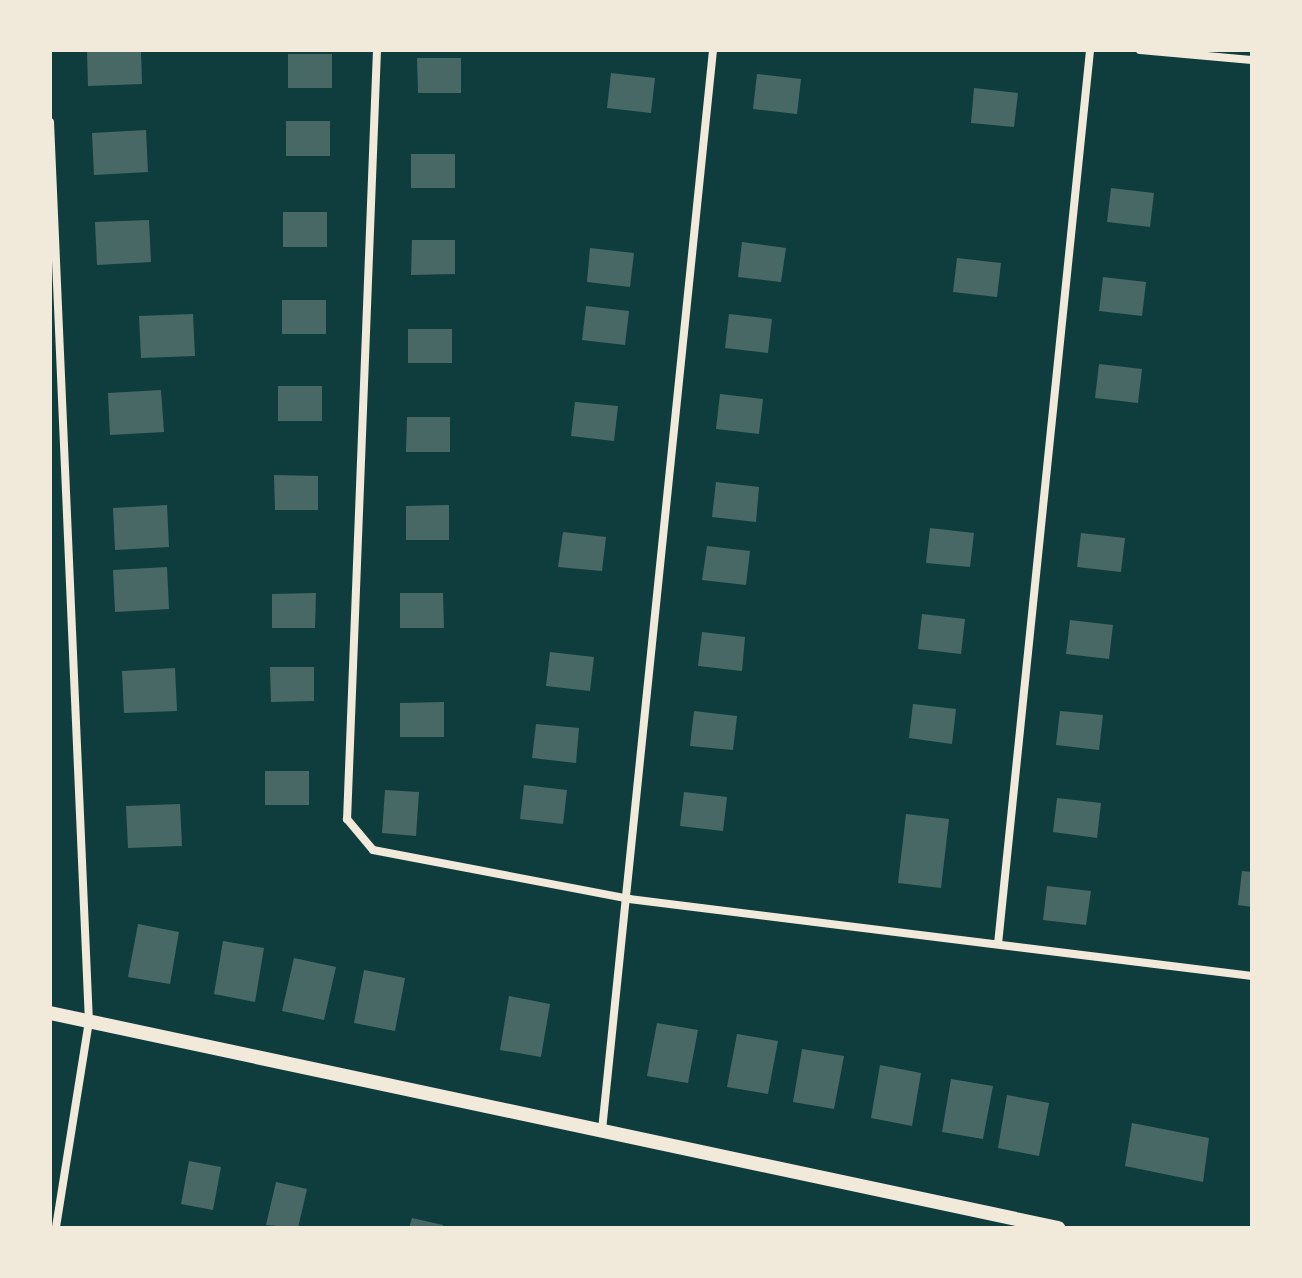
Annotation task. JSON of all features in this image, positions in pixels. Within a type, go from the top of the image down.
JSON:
[{"type":"street","points":[[377,50],[347,819],[373,850],[629,899],[1252,976]]},
{"type":"street","points":[[602,1130],[629,899],[713,50]]},
{"type":"street","points":[[998,944],[1090,50]]},
{"type":"street","points":[[1140,50],[1252,60]]},
{"type":"street","points":[[50,122],[89,1021],[56,1228]]},
{"type":"street","points":[[50,1013],[1058,1228]]},
{"type":"building","points":[[87,50],[141,50],[142,84],[88,86]]},
{"type":"building","points":[[288,54],[332,54],[332,88],[288,88]]},
{"type":"building","points":[[417,58],[461,58],[461,93],[418,93]]},
{"type":"building","points":[[611,73],[655,78],[651,113],[607,108]]},
{"type":"building","points":[[757,74],[801,79],[797,114],[753,109]]},
{"type":"building","points":[[974,88],[1018,93],[1014,127],[971,123]]},
{"type":"building","points":[[286,121],[330,121],[330,156],[286,156]]},
{"type":"building","points":[[146,130],[148,172],[94,175],[92,133]]},
{"type":"building","points":[[411,154],[455,154],[455,188],[411,188]]},
{"type":"building","points":[[1111,188],[1154,193],[1150,227],[1107,222]]},
{"type":"building","points":[[283,212],[327,212],[327,247],[283,247]]},
{"type":"building","points":[[149,220],[151,262],[97,265],[95,222]]},
{"type":"building","points":[[412,240],[455,240],[455,274],[411,275]]},
{"type":"building","points":[[742,242],[786,248],[781,282],[738,277]]},
{"type":"building","points":[[590,248],[634,253],[630,287],[587,282]]},
{"type":"building","points":[[957,258],[1001,263],[997,297],[953,292]]},
{"type":"building","points":[[1103,277],[1146,282],[1142,316],[1099,311]]},
{"type":"building","points":[[282,300],[326,300],[326,334],[282,334]]},
{"type":"building","points":[[586,306],[629,311],[625,345],[582,340]]},
{"type":"building","points":[[193,314],[195,356],[141,358],[139,316]]},
{"type":"building","points":[[729,314],[772,319],[768,353],[725,348]]},
{"type":"building","points":[[408,329],[452,329],[452,363],[408,363]]},
{"type":"building","points":[[1099,364],[1142,369],[1138,403],[1095,398]]},
{"type":"building","points":[[278,386],[322,386],[322,421],[278,421]]},
{"type":"building","points":[[161,390],[164,432],[110,435],[108,393]]},
{"type":"building","points":[[720,394],[763,399],[759,434],[716,429]]},
{"type":"building","points":[[575,402],[618,406],[614,441],[571,436]]},
{"type":"building","points":[[407,417],[450,417],[450,452],[406,452]]},
{"type":"building","points":[[274,475],[318,476],[318,510],[275,510]]},
{"type":"building","points":[[716,482],[759,487],[756,522],[712,517]]},
{"type":"building","points":[[167,505],[169,547],[115,550],[113,508]]},
{"type":"building","points":[[449,505],[449,540],[406,540],[406,506]]},
{"type":"building","points":[[930,528],[974,533],[970,567],[926,563]]},
{"type":"building","points":[[563,532],[606,537],[602,571],[558,567]]},
{"type":"building","points":[[1081,533],[1125,538],[1121,572],[1077,567]]},
{"type":"building","points":[[707,546],[750,551],[746,585],[702,580]]},
{"type":"building","points":[[167,567],[169,609],[115,612],[113,570]]},
{"type":"building","points":[[316,593],[315,628],[272,628],[272,594]]},
{"type":"building","points":[[400,593],[443,593],[444,628],[400,628]]},
{"type":"building","points":[[922,614],[965,619],[961,654],[918,649]]},
{"type":"building","points":[[1070,620],[1113,625],[1109,659],[1066,654]]},
{"type":"building","points":[[702,632],[745,637],[742,671],[698,666]]},
{"type":"building","points":[[550,652],[594,657],[590,691],[546,686]]},
{"type":"building","points":[[270,667],[314,667],[314,701],[271,702]]},
{"type":"building","points":[[175,668],[177,711],[124,713],[122,671]]},
{"type":"building","points":[[444,702],[444,737],[400,737],[400,703]]},
{"type":"building","points":[[913,704],[956,709],[952,744],[909,738]]},
{"type":"building","points":[[694,711],[737,716],[733,750],[690,746]]},
{"type":"building","points":[[1060,711],[1103,715],[1099,750],[1056,745]]},
{"type":"building","points":[[536,724],[579,728],[576,763],[532,758]]},
{"type":"building","points":[[265,771],[309,771],[309,805],[265,805]]},
{"type":"building","points":[[524,785],[567,790],[563,824],[520,819]]},
{"type":"building","points":[[385,790],[419,792],[416,836],[382,833]]},
{"type":"building","points":[[684,792],[727,797],[723,831],[680,826]]},
{"type":"building","points":[[1057,798],[1101,803],[1097,838],[1053,832]]},
{"type":"building","points":[[180,804],[182,846],[128,848],[126,806]]},
{"type":"building","points":[[906,814],[949,819],[941,888],[898,883]]},
{"type":"building","points":[[1242,871],[1252,872],[1252,907],[1238,905]]},
{"type":"building","points":[[1047,886],[1091,891],[1086,925],[1043,920]]},
{"type":"building","points":[[138,924],[179,932],[170,984],[128,977]]},
{"type":"building","points":[[223,941],[264,948],[255,1002],[214,994]]},
{"type":"building","points":[[294,958],[336,967],[324,1020],[282,1011]]},
{"type":"building","points":[[364,970],[405,978],[395,1031],[354,1023]]},
{"type":"building","points":[[509,996],[550,1004],[541,1057],[500,1050]]},
{"type":"building","points":[[657,1023],[698,1030],[688,1083],[647,1076]]},
{"type":"building","points":[[737,1034],[778,1041],[768,1094],[727,1087]]},
{"type":"building","points":[[802,1049],[844,1056],[834,1109],[793,1102]]},
{"type":"building","points":[[880,1065],[921,1073],[912,1126],[871,1118]]},
{"type":"building","points":[[951,1079],[993,1086],[983,1139],[942,1132]]},
{"type":"building","points":[[1007,1095],[1049,1103],[1039,1156],[998,1148]]},
{"type":"building","points":[[1132,1123],[1209,1138],[1203,1182],[1125,1166]]},
{"type":"building","points":[[189,1161],[221,1167],[213,1210],[181,1204]]},
{"type":"building","points":[[276,1182],[307,1189],[298,1228],[266,1225]]},
{"type":"building","points":[[412,1218],[443,1225],[443,1228],[409,1228]]}]
